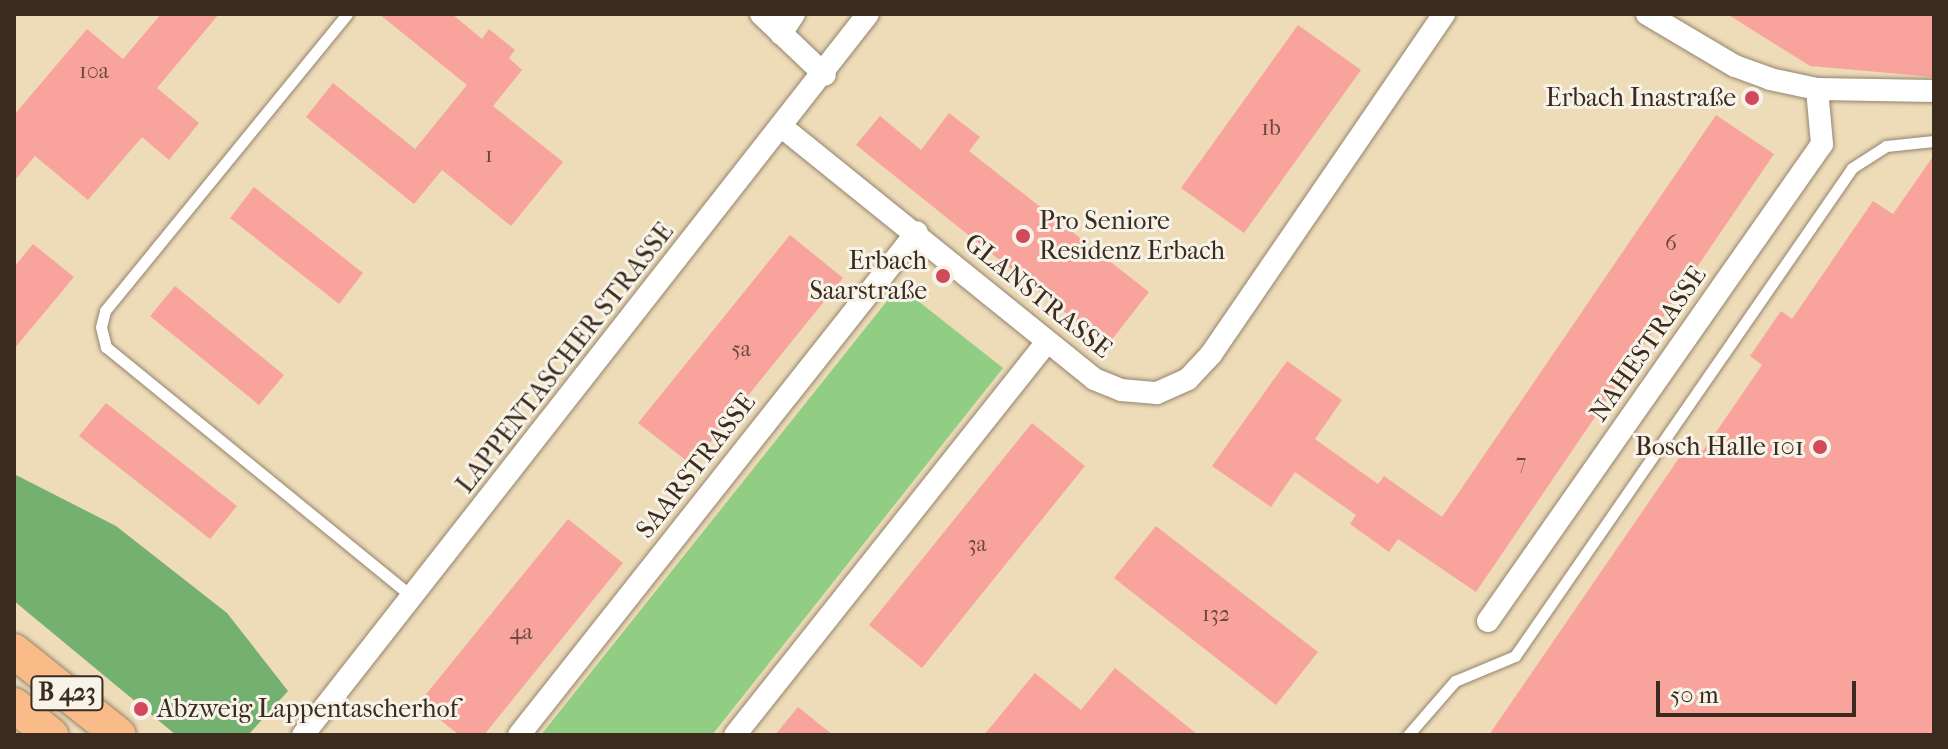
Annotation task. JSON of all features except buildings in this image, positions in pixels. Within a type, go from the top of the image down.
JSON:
[{"type":"main road","name":"B 423","points":[[14,651],[119,735]]},
{"type":"main road","name":"B 423","points":[[14,705],[51,735]]},
{"type":"street","points":[[761,14],[825,75]]},
{"type":"street","points":[[781,34],[794,14]]},
{"type":"street","name":"LAPPENTASCHER STRASSE","points":[[303,735],[825,75],[868,14]]},
{"type":"street","name":"GLANSTRASSE","points":[[782,127],[917,232],[1046,343],[1094,379],[1121,390],[1157,393],[1188,379],[1212,353],[1444,14]]},
{"type":"street","points":[[1647,14],[1735,66],[1817,89],[1934,91]]},
{"type":"street","name":"NAHESTRASSE","points":[[1488,621],[1822,144],[1817,89]]},
{"type":"street","name":"SAARSTRASSE","points":[[519,735],[917,232]]},
{"type":"street","points":[[735,735],[1046,343]]},
{"type":"lane","points":[[347,14],[105,311],[101,327],[106,347],[412,598]]},
{"type":"lane","points":[[1408,735],[1455,681],[1515,656],[1852,168],[1886,146],[1934,141]]},
{"type":"green space","points":[[899,286],[1003,368],[712,735],[541,735]]},
{"type":"green space","points":[[14,474],[116,526],[227,613],[288,691],[248,735],[176,735],[14,601]]},
{"type":"place","name":"Erbach Inastraße","points":[[1752,98]]},
{"type":"place","name":"Pro Seniore Residenz Erbach","points":[[1023,236]]},
{"type":"place","name":"Erbach Saarstraße","points":[[943,276]]},
{"type":"place","name":"Bosch Halle 101","points":[[1820,447]]},
{"type":"place","name":"Abzweig Lappentascherhof","points":[[141,709]]}]
